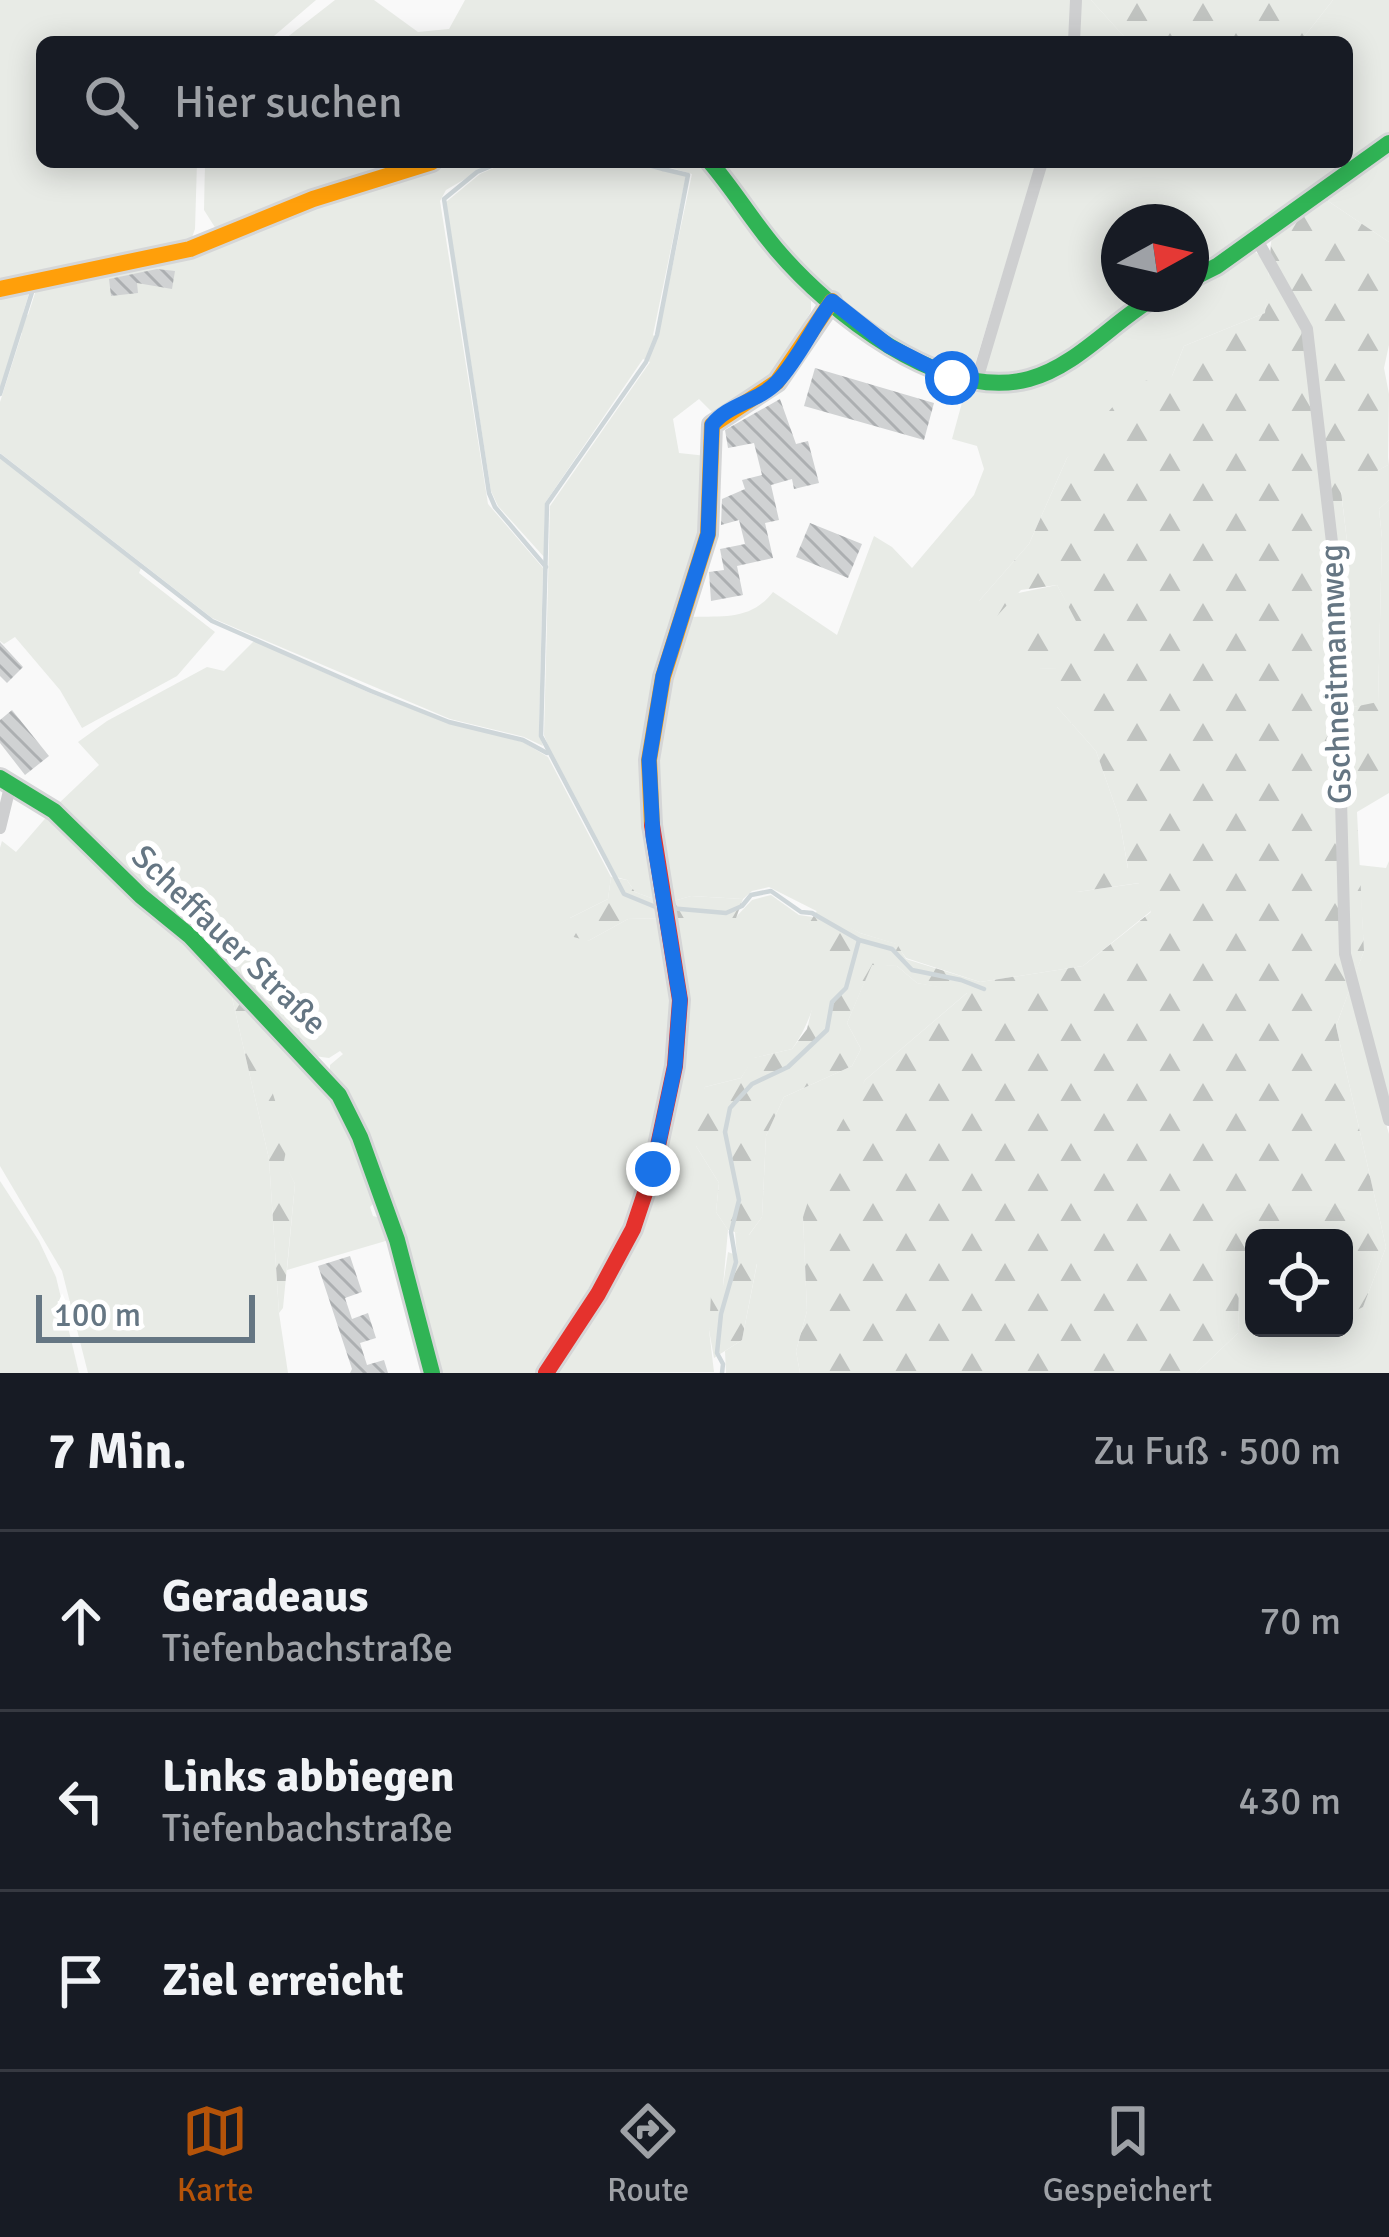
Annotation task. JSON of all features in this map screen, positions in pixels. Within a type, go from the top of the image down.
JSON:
[{"type":"street","points":[[1074,36],[1076,0]]},
{"type":"street","points":[[1209,268],[1389,143]]},
{"type":"street","points":[[0,289],[190,249],[313,199],[413,168]]},
{"type":"street","points":[[714,168],[758,229],[832,301],[889,346],[952,378],[976,383],[1028,380],[1055,368],[1134,312]]},
{"type":"street","points":[[976,383],[1040,168]]},
{"type":"street","name":"Gschneitmannweg","points":[[1256,238],[1307,329],[1336,568],[1345,954],[1389,1120]]},
{"type":"street","points":[[546,1373],[598,1294],[633,1229],[653,1169],[675,1066],[680,1000],[653,836],[649,760],[663,676],[708,534],[712,425],[779,380],[832,301]]},
{"type":"street","name":"Scheffauer Straße","points":[[0,828],[5,783],[54,811],[221,965],[339,1095],[360,1137],[398,1240],[433,1373]]},
{"type":"green space","points":[[0,0],[316,0],[274,36],[36,36],[36,168],[197,168],[195,229],[190,243],[0,284]]},
{"type":"green space","points":[[335,0],[374,0],[418,32],[449,29],[465,0],[1071,0],[1071,36],[289,36]]},
{"type":"green space","points":[[1080,0],[1091,0],[1124,36],[1079,36]]},
{"type":"green space","points":[[1091,0],[1333,0],[1305,36],[1124,36]]},
{"type":"green space","points":[[1333,0],[1389,0],[1389,136],[1353,161],[1353,36],[1305,36]]},
{"type":"green space","points":[[1389,152],[1389,242],[1322,197]]},
{"type":"green space","points":[[205,168],[405,168],[228,229],[216,229],[204,210]]},
{"type":"green space","points":[[427,168],[484,168],[446,190],[440,201],[488,504],[543,568],[539,733],[543,746],[450,719],[212,618],[0,453],[0,402],[22,333],[18,331],[0,389],[0,293],[32,284],[23,313],[28,315],[38,284]]},
{"type":"green space","points":[[494,168],[654,168],[686,176],[653,335],[657,339],[692,174],[671,168],[707,168],[811,296],[811,311],[775,377],[713,413],[699,399],[673,419],[679,453],[707,456],[701,540],[651,713],[662,902],[635,892],[627,880],[616,877],[544,735],[550,506],[650,362],[643,359],[545,503],[544,557],[498,506],[491,491],[446,202]]},
{"type":"green space","points":[[721,168],[1035,168],[973,371],[935,363],[852,311],[803,269]]},
{"type":"green space","points":[[1045,168],[1343,168],[1209,261],[1209,204],[1101,204],[1101,312],[1122,312],[1043,368],[987,378],[985,370]]},
{"type":"green space","points":[[1322,197],[1389,242],[1389,345],[1384,368],[1389,394],[1388,465],[1341,491],[1348,550],[1353,707],[1378,702],[1379,509],[1389,500],[1389,793],[1357,812],[1364,951],[1336,1026],[1386,1247],[1363,1307],[1353,1312],[1353,1229],[1245,1229],[1245,1284],[1239,1284],[1238,1333],[1196,1373],[800,1373],[796,1351],[807,1311],[803,1217],[823,1155],[865,1080],[967,993],[917,983],[897,966],[872,965],[847,1023],[861,1049],[852,1066],[784,1097],[766,1136],[762,1217],[748,1236],[728,1230],[716,1212],[719,1183],[696,1146],[695,1113],[705,1087],[741,1078],[753,1058],[792,1049],[807,1029],[818,984],[833,956],[805,930],[818,909],[860,933],[897,944],[906,959],[980,982],[1083,966],[1151,912],[1139,883],[1077,892],[1063,884],[1068,869],[1128,868],[1119,817],[1096,751],[1057,707],[1057,669],[1020,668],[1013,639],[1077,623],[1057,585],[1021,590],[996,617],[979,601],[1029,544],[1067,458],[1134,383],[1172,376],[1184,346],[1265,313],[1272,232]]},
{"type":"green space","points":[[1255,252],[1268,271],[1265,313],[1184,346],[1172,376],[1067,458],[1029,544],[979,601],[1057,585],[1078,623],[1020,667],[1057,669],[1057,707],[1096,751],[1119,817],[1128,869],[1069,869],[1077,892],[1140,883],[1151,911],[1083,966],[980,982],[906,958],[896,944],[860,933],[769,887],[743,899],[691,896],[670,902],[653,796],[658,720],[685,624],[692,617],[747,612],[773,592],[837,635],[874,536],[912,568],[974,495],[984,469],[977,446],[952,439],[966,388],[1035,384],[1074,364],[1138,312],[1209,312],[1209,275]]},
{"type":"green space","points":[[0,457],[215,632],[177,676],[82,728],[60,690],[15,637],[4,644],[0,641]]},
{"type":"green space","points":[[1389,457],[1389,500],[1379,509],[1378,703],[1352,707],[1348,550],[1341,490],[1388,465]]},
{"type":"green space","points":[[254,641],[370,693],[449,723],[523,742],[548,757],[611,877],[608,899],[570,918],[588,941],[628,919],[665,918],[676,1034],[646,1180],[626,1237],[542,1373],[438,1373],[330,1073],[330,1065],[343,1054],[314,1056],[56,806],[99,765],[78,742],[207,667],[224,671]]},
{"type":"green space","points":[[50,813],[228,980],[269,1159],[279,1313],[288,1373],[88,1373],[62,1271],[0,1166],[0,848],[2,841],[16,852]]},
{"type":"green space","points":[[1389,861],[1389,1105],[1354,977],[1364,951],[1359,865],[1386,868]]},
{"type":"green space","points":[[611,877],[627,880],[635,892],[662,902],[665,918],[628,919],[588,941],[563,934],[570,918],[608,899]]},
{"type":"green space","points":[[771,895],[799,915],[813,917],[806,930],[834,956],[792,1049],[754,1058],[741,1078],[705,1087],[696,1146],[719,1183],[716,1212],[728,1230],[723,1286],[709,1330],[714,1372],[550,1373],[633,1240],[678,1070],[673,918],[735,918],[752,900]]},
{"type":"green space","points":[[691,896],[743,899],[736,918],[673,918],[670,902]]},
{"type":"green space","points":[[872,964],[897,966],[917,983],[968,992],[865,1080],[803,1217],[807,1311],[796,1351],[800,1373],[726,1373],[725,1351],[742,1340],[757,1264],[737,1256],[735,1232],[749,1235],[762,1217],[766,1136],[784,1097],[852,1066],[861,1049],[847,1023]]},
{"type":"green space","points":[[228,980],[242,997],[288,1141],[284,1161],[295,1184],[279,1313],[269,1159]]},
{"type":"green space","points":[[1349,991],[1389,1134],[1389,1373],[1196,1373],[1238,1333],[1239,1284],[1245,1284],[1245,1337],[1353,1337],[1353,1312],[1363,1307],[1386,1247],[1336,1026]]},
{"type":"green space","points":[[242,997],[323,1083],[343,1114],[376,1201],[370,1207],[373,1216],[381,1218],[389,1240],[287,1270],[295,1184],[283,1161]]},
{"type":"green space","points":[[0,1181],[56,1277],[79,1373],[0,1373]]},
{"type":"green space","points":[[728,1252],[757,1263],[742,1340],[714,1358],[709,1330],[711,1295],[723,1286]]},
{"type":"building","points":[[157,269],[175,271],[172,289],[137,283],[138,293],[111,296],[109,279]]},
{"type":"building","points":[[815,368],[934,403],[924,440],[804,406]]},
{"type":"building","points":[[780,399],[796,444],[808,441],[819,483],[794,489],[792,479],[771,485],[779,520],[765,523],[773,558],[737,566],[743,595],[711,601],[709,572],[724,570],[720,549],[745,544],[739,520],[721,525],[722,499],[745,489],[742,480],[762,475],[754,443],[728,448],[725,430]]},
{"type":"building","points":[[810,523],[862,544],[848,578],[796,557]]},
{"type":"building","points":[[0,642],[23,667],[7,683],[0,676]]},
{"type":"building","points":[[12,710],[49,756],[25,775],[0,743],[0,720]]},
{"type":"building","points":[[350,1256],[362,1292],[345,1298],[352,1319],[368,1313],[376,1338],[360,1343],[367,1365],[384,1360],[388,1373],[350,1373],[318,1266]]},
{"type":"waterway","points":[[487,168],[444,199],[489,493],[495,507],[546,567]]},
{"type":"waterway","points":[[658,908],[624,894],[541,736],[547,504],[646,362],[657,335],[688,175],[663,168]]},
{"type":"waterway","points":[[0,394],[33,289]]},
{"type":"waterway","points":[[0,456],[212,621],[449,722],[523,740],[547,753]]},
{"type":"waterway","points":[[669,908],[726,913],[742,906],[751,895],[771,891],[801,912],[812,913],[859,940],[892,949],[912,970],[984,989]]},
{"type":"waterway","points":[[722,1373],[717,1353],[721,1314],[736,1262],[731,1232],[739,1200],[725,1132],[730,1108],[752,1084],[788,1067],[827,1030],[832,1002],[846,988],[859,940]]},
{"type":"traffic: fast","points":[[1209,270],[1389,143]]},
{"type":"traffic: fast","points":[[715,168],[777,250],[826,300],[925,365],[995,383],[1029,379],[1064,364],[1134,312]]},
{"type":"traffic: fast","points":[[0,778],[54,811],[141,896],[190,936],[339,1095],[360,1137],[397,1240],[432,1373]]},
{"type":"traffic: slow","points":[[0,289],[190,249],[313,199],[413,168]]},
{"type":"traffic: slow","points":[[652,825],[649,760],[663,677],[708,534],[712,425],[777,382],[832,301]]},
{"type":"traffic: jam","points":[[546,1373],[598,1294],[633,1229],[653,1169],[675,1066],[680,1000],[652,825]]},
{"type":"route","points":[[653,1169],[675,1066],[680,1000],[653,836],[649,760],[663,676],[708,534],[712,425],[779,380],[832,301],[889,346],[952,378]]}]
